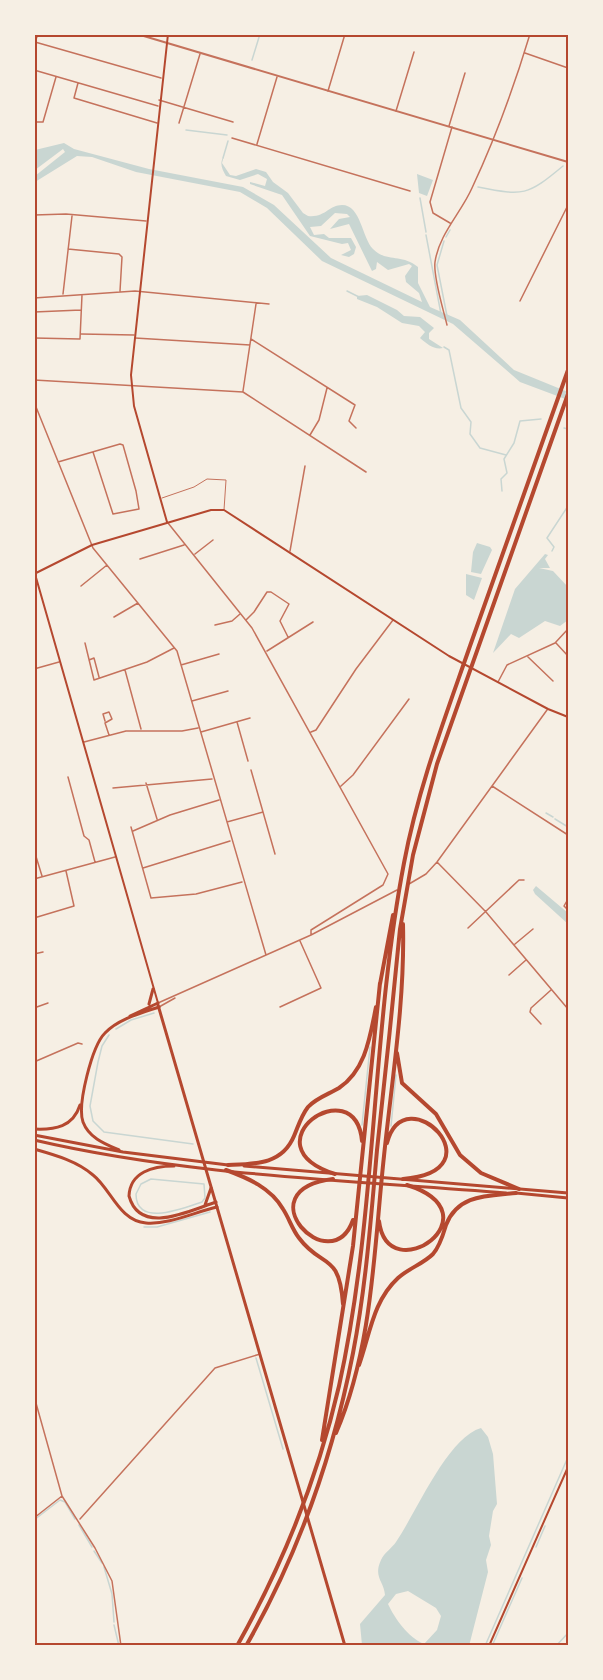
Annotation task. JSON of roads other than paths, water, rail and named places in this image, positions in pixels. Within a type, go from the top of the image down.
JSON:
[{"type":"highway","points":[[228,1165],[259,1164],[282,1154],[310,1105],[351,1077],[367,1050],[415,811],[460,674],[568,370]]},
{"type":"highway","points":[[330,1449],[346,1388],[359,1316],[403,915],[413,855],[429,792],[476,652],[568,394]]},
{"type":"highway","points":[[237,1646],[268,1588],[300,1513],[318,1461],[339,1386],[352,1314],[397,904]]},
{"type":"highway","points":[[403,915],[397,1034],[397,1063],[402,1083],[436,1114],[453,1146],[467,1163],[490,1178],[518,1191]]},
{"type":"highway","points":[[318,1461],[342,1325],[380,983]]},
{"type":"highway","points":[[356,1374],[368,1300],[397,1034]]},
{"type":"highway","points":[[335,1174],[313,1166],[302,1150],[302,1131],[316,1114],[333,1110],[353,1119],[361,1131],[362,1159]]},
{"type":"highway","points":[[384,1156],[392,1132],[404,1122],[422,1120],[438,1130],[445,1147],[440,1165],[428,1175],[402,1179]]},
{"type":"highway","points":[[226,1170],[254,1182],[271,1195],[282,1207],[300,1239],[332,1265],[342,1287],[342,1325]]},
{"type":"highway","points":[[333,1179],[311,1183],[298,1195],[294,1213],[301,1230],[316,1240],[334,1239],[349,1228],[356,1208]]},
{"type":"highway","points":[[379,1204],[380,1227],[390,1243],[410,1250],[428,1244],[440,1228],[441,1209],[429,1193],[407,1185]]},
{"type":"highway","points":[[246,1646],[301,1532],[369,1330],[384,1295],[400,1276],[434,1252],[452,1213],[467,1200],[518,1191]]},
{"type":"main road","points":[[167,522],[131,386],[150,179],[168,34]]},
{"type":"main road","points":[[345,1646],[153,989],[35,574],[92,544],[211,510],[224,510],[449,656],[548,710],[568,717]]},
{"type":"main road","points":[[148,1006],[153,989]]},
{"type":"main road","points":[[34,1128],[61,1127],[73,1118],[80,1107],[91,1053],[99,1038],[112,1025],[158,1003]]},
{"type":"main road","points":[[123,1152],[98,1140],[83,1123],[82,1105],[92,1058],[98,1042],[109,1029],[159,1007]]},
{"type":"main road","points":[[34,1135],[123,1152],[228,1165],[392,1178],[568,1198]]},
{"type":"main road","points":[[34,1140],[121,1158],[213,1169],[392,1184],[568,1193]]},
{"type":"main road","points":[[34,1149],[86,1169],[101,1182],[126,1214],[141,1222],[161,1222],[217,1205]]},
{"type":"main road","points":[[188,1166],[159,1167],[143,1172],[130,1187],[131,1203],[138,1214],[155,1219],[204,1206],[217,1205]]},
{"type":"main road","points":[[204,1206],[211,1188]]},
{"type":"main road","points":[[489,1646],[568,1467]]},
{"type":"street","points":[[38,34],[35,44],[161,78]]},
{"type":"street","points":[[137,34],[568,162]]},
{"type":"street","points":[[328,91],[345,34]]},
{"type":"street","points":[[447,324],[435,260],[451,224],[472,189],[493,139],[530,34]]},
{"type":"street","points":[[396,111],[414,52]]},
{"type":"street","points":[[179,123],[200,53]]},
{"type":"street","points":[[524,53],[568,68]]},
{"type":"street","points":[[34,70],[159,106]]},
{"type":"street","points":[[451,224],[433,213],[430,202],[465,73]]},
{"type":"street","points":[[34,122],[44,122],[57,76]]},
{"type":"street","points":[[256,145],[277,76]]},
{"type":"street","points":[[78,83],[74,98],[157,123]]},
{"type":"street","points":[[159,100],[233,122]]},
{"type":"street","points":[[232,138],[410,191]]},
{"type":"street","points":[[520,301],[568,205]]},
{"type":"street","points":[[34,228],[35,215],[72,215],[146,221]]},
{"type":"street","points":[[63,296],[72,215]]},
{"type":"street","points":[[68,249],[119,254],[122,257],[120,292]]},
{"type":"street","points":[[34,298],[139,291],[269,304]]},
{"type":"street","points":[[34,338],[80,339],[82,294]]},
{"type":"street","points":[[243,392],[256,303]]},
{"type":"street","points":[[34,312],[81,310]]},
{"type":"street","points":[[80,334],[250,345]]},
{"type":"street","points":[[252,339],[354,405],[349,421],[356,428]]},
{"type":"street","points":[[34,380],[243,392],[366,472]]},
{"type":"street","points":[[310,435],[319,420],[327,387]]},
{"type":"street","points":[[34,402],[92,544],[174,648],[181,665],[266,955]]},
{"type":"street","points":[[58,462],[93,452],[124,444],[140,506],[117,515],[113,514],[93,452]]},
{"type":"street","points":[[290,551],[305,466]]},
{"type":"street","points":[[167,522],[246,620],[388,873],[383,885],[311,930],[311,935]]},
{"type":"street","points":[[194,555],[213,540]]},
{"type":"street","points":[[140,559],[185,545]]},
{"type":"street","points":[[81,586],[107,565]]},
{"type":"street","points":[[246,620],[267,592],[271,592],[289,604],[280,621],[288,637]]},
{"type":"street","points":[[114,617],[138,602]]},
{"type":"street","points":[[215,625],[232,621],[241,614]]},
{"type":"street","points":[[310,733],[316,730],[356,669],[393,620]]},
{"type":"street","points":[[266,652],[313,622]]},
{"type":"street","points":[[497,682],[507,665],[555,643],[568,629]]},
{"type":"street","points":[[85,643],[94,680],[125,670],[174,648]]},
{"type":"street","points":[[555,643],[568,657]]},
{"type":"street","points":[[181,665],[219,654]]},
{"type":"street","points":[[527,655],[553,681]]},
{"type":"street","points":[[89,660],[94,658],[100,678]]},
{"type":"street","points":[[34,669],[59,662]]},
{"type":"street","points":[[125,670],[141,730]]},
{"type":"street","points":[[191,701],[228,691]]},
{"type":"street","points":[[340,786],[348,782],[409,699]]},
{"type":"street","points":[[159,1007],[178,996],[311,935],[421,877],[437,862],[548,710]]},
{"type":"street","points":[[200,733],[250,718]]},
{"type":"street","points":[[105,721],[109,735]]},
{"type":"street","points":[[237,722],[248,761]]},
{"type":"street","points":[[83,743],[109,735],[141,730],[182,732],[199,728]]},
{"type":"street","points":[[251,770],[276,854]]},
{"type":"street","points":[[68,777],[95,862]]},
{"type":"street","points":[[113,788],[146,783],[213,779]]},
{"type":"street","points":[[146,783],[158,820]]},
{"type":"street","points":[[492,786],[568,835]]},
{"type":"street","points":[[132,832],[158,820],[219,800]]},
{"type":"street","points":[[226,823],[263,812]]},
{"type":"street","points":[[131,826],[151,898],[196,894],[243,882]]},
{"type":"street","points":[[142,868],[231,840]]},
{"type":"street","points":[[34,850],[42,876]]},
{"type":"street","points":[[34,879],[116,857]]},
{"type":"street","points":[[437,862],[486,912],[568,1009]]},
{"type":"street","points":[[34,918],[74,906],[65,870]]},
{"type":"street","points":[[468,928],[519,880],[524,880]]},
{"type":"street","points":[[568,899],[564,906],[568,910]]},
{"type":"street","points":[[514,945],[533,929]]},
{"type":"street","points":[[280,1007],[321,988],[299,940]]},
{"type":"street","points":[[34,954],[43,952]]},
{"type":"street","points":[[509,975],[526,960]]},
{"type":"street","points":[[541,1024],[530,1012],[531,1008],[552,990]]},
{"type":"street","points":[[158,1003],[178,996]]},
{"type":"street","points":[[34,1008],[48,1004]]},
{"type":"street","points":[[34,1062],[78,1043],[82,1044]]},
{"type":"street","points":[[79,1520],[215,1368],[260,1354]]},
{"type":"street","points":[[34,1396],[62,1496],[79,1520],[112,1581],[121,1646]]},
{"type":"street","points":[[34,1518],[62,1496]]},
{"type":"lane","points":[[160,498],[194,487],[202,481],[226,480],[224,510]]},
{"type":"waterway","points":[[252,60],[260,34]]},
{"type":"waterway","points":[[186,130],[227,135]]},
{"type":"waterway","points":[[223,158],[228,141]]},
{"type":"waterway","points":[[478,187],[506,192],[524,191],[541,183],[563,166]]},
{"type":"waterway","points":[[420,198],[426,232]]},
{"type":"waterway","points":[[446,237],[450,230]]},
{"type":"waterway","points":[[426,235],[441,314]]},
{"type":"waterway","points":[[444,241],[437,265],[447,316]]},
{"type":"waterway","points":[[347,291],[359,297]]},
{"type":"waterway","points":[[444,347],[449,350],[461,408],[471,422],[470,434],[480,448],[506,455]]},
{"type":"waterway","points":[[502,491],[501,479],[507,473],[504,459],[514,443],[520,421],[541,419]]},
{"type":"waterway","points":[[564,428],[568,429]]},
{"type":"waterway","points":[[552,551],[554,547],[547,538],[568,506]]},
{"type":"waterway","points":[[546,813],[553,817]]},
{"type":"waterway","points":[[555,819],[568,827]]},
{"type":"waterway","points":[[116,1029],[131,1020],[154,1013]]},
{"type":"waterway","points":[[109,1035],[102,1046],[98,1062],[90,1106],[93,1121],[104,1132],[193,1144]]},
{"type":"waterway","points":[[362,1125],[370,1047]]},
{"type":"waterway","points":[[391,1126],[396,1075]]},
{"type":"waterway","points":[[151,1179],[204,1184],[205,1198],[202,1202],[173,1211],[152,1213],[144,1210],[138,1204],[136,1194],[141,1184],[151,1179]]},
{"type":"waterway","points":[[144,1227],[157,1227],[210,1212]]},
{"type":"waterway","points":[[256,1358],[283,1449]]},
{"type":"waterway","points":[[485,1646],[568,1457]]},
{"type":"waterway","points":[[34,1520],[60,1500],[65,1502],[75,1519]]},
{"type":"waterway","points":[[79,1525],[92,1547]]},
{"type":"waterway","points":[[536,1547],[545,1526]]},
{"type":"waterway","points":[[94,1551],[102,1563]]},
{"type":"waterway","points":[[104,1567],[112,1594],[114,1622]]},
{"type":"waterway","points":[[492,1646],[522,1578]]},
{"type":"waterway","points":[[114,1625],[119,1646]]},
{"type":"waterway","points":[[556,1646],[568,1633]]}]
